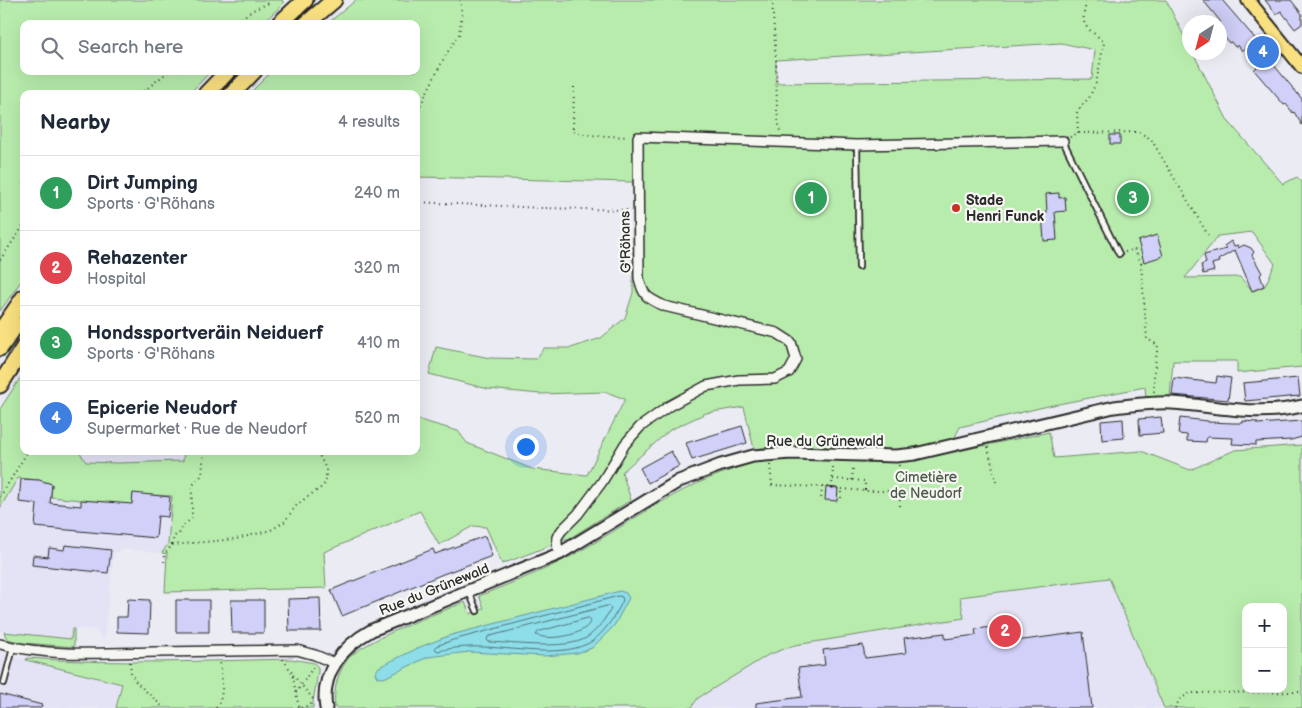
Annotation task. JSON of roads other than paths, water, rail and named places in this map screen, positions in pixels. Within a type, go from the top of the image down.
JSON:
[{"type":"highway","points":[[311,20],[334,0]]},
{"type":"highway","points":[[283,20],[304,1]]},
{"type":"highway","points":[[210,90],[224,75]]},
{"type":"highway","points":[[236,90],[250,75]]},
{"type":"highway","points":[[0,332],[20,302]]},
{"type":"highway","points":[[0,348],[20,320]]},
{"type":"highway","points":[[0,385],[20,354]]},
{"type":"main road","points":[[1248,0],[1302,67]]},
{"type":"main road","name":"Rue du Grünewald","points":[[326,708],[325,690],[334,663],[350,644],[372,630],[560,554],[679,481],[721,465],[753,456],[791,453],[896,456],[915,454],[1114,407],[1154,403],[1270,412],[1302,406]]},
{"type":"street","name":"G'Röhans","points":[[560,554],[556,544],[557,537],[598,488],[625,444],[640,427],[669,406],[706,386],[739,380],[776,379],[789,372],[796,359],[792,342],[777,333],[664,306],[651,300],[642,291],[639,278],[638,137],[782,141],[857,146]]},
{"type":"street","points":[[857,146],[1063,141]]},
{"type":"street","points":[[0,644],[13,648],[52,651],[297,650],[334,663]]},
{"type":"lane","points":[[1063,141],[1119,254]]},
{"type":"lane","points":[[857,146],[859,267]]},
{"type":"lane","points":[[469,592],[477,611]]},
{"type":"lane","points":[[4,683],[13,648]]},
{"type":"water","points":[[620,591],[626,593],[629,598],[614,626],[592,648],[577,653],[545,656],[469,652],[428,657],[384,678],[377,677],[375,673],[379,667],[420,647],[451,635]]},
{"type":"place","name":"Epicerie Neudorf","points":[[1263,52]]},
{"type":"place","name":"Dirt Jumping","points":[[811,198]]},
{"type":"place","name":"Hondssportveräin Neiduerf","points":[[1133,198]]},
{"type":"place","name":"Stade Henri Funck","points":[[956,208]]},
{"type":"place","name":"Rehazenter","points":[[1005,631]]},
{"type":"park label","name":"Cimetière de Neudorf","points":[[926,486]]}]
